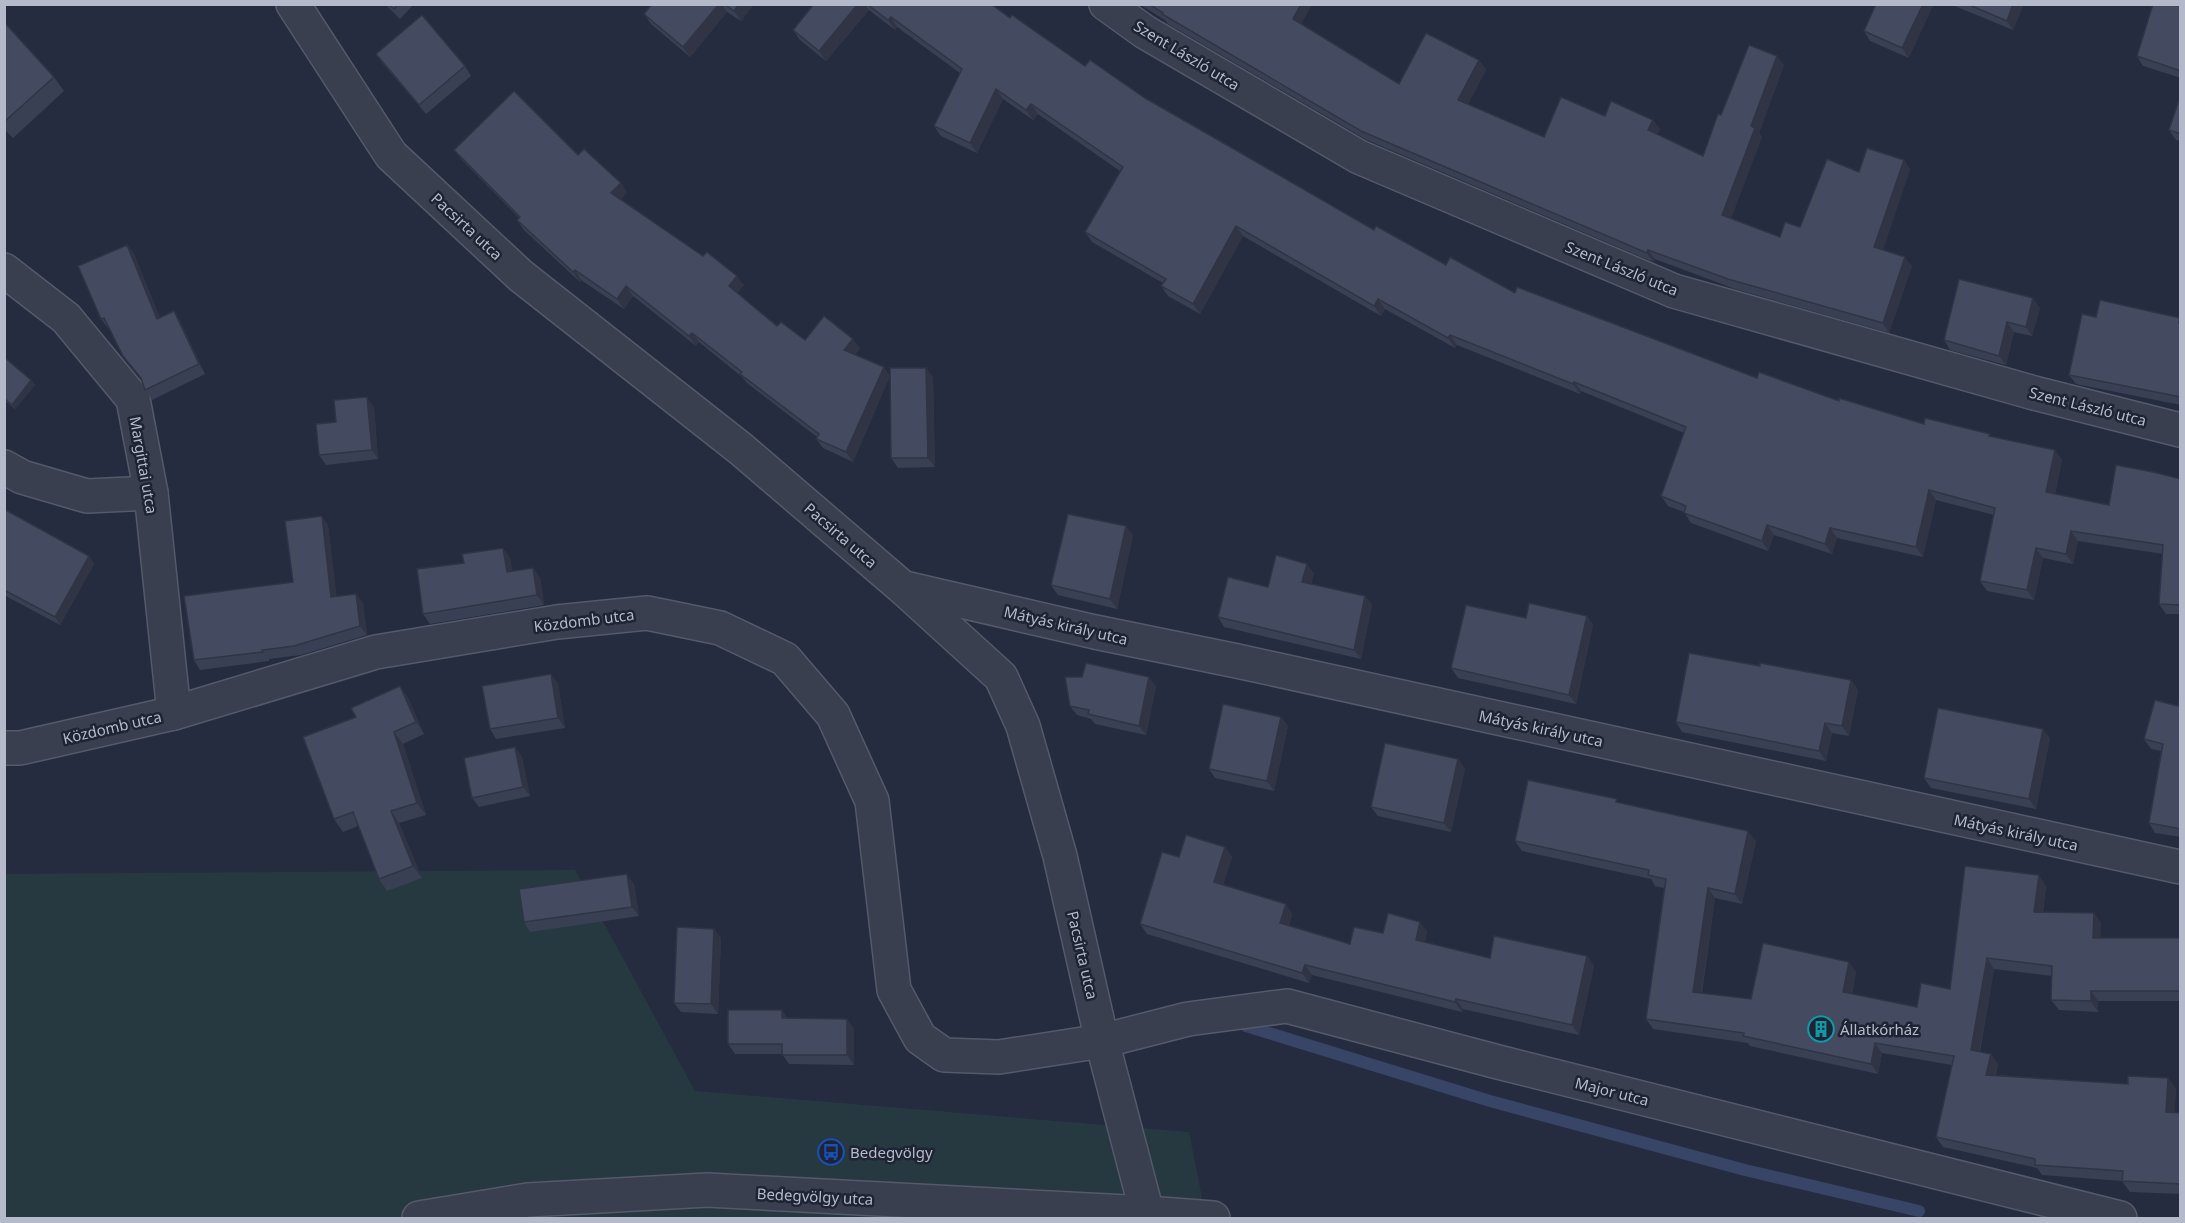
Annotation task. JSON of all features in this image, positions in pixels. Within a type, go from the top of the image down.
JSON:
[{"type":"street","name":"Pacsirta utca","points":[[293,4],[391,155],[521,276],[741,449],[902,587],[1001,677],[1023,726],[1060,856],[1102,1041],[1147,1213]]},
{"type":"street","name":"Szent László utca","points":[[1106,4],[1145,32],[1359,157],[1674,291],[2034,393],[2181,430]]},
{"type":"street","name":"Margittai utca","points":[[4,270],[66,318],[133,399],[151,493],[174,713]]},
{"type":"street","points":[[4,467],[22,477],[87,496],[151,493]]},
{"type":"street","name":"Mátyás király utca","points":[[902,587],[1095,632],[2181,867]]},
{"type":"street","name":"Közdomb utca","points":[[4,748],[20,748],[174,713],[376,652],[556,622],[647,612],[720,628],[785,659],[833,715],[872,801],[894,990],[920,1038],[944,1055],[999,1057],[1102,1041]]},
{"type":"street","name":"Major utca","points":[[1102,1041],[1188,1019],[1287,1006],[2120,1218]]},
{"type":"street","name":"Bedegvölgy utca","points":[[419,1218],[528,1200],[707,1190],[1213,1218]]},
{"type":"shaded area","points":[[575,870],[695,1091],[1189,1132],[1206,1218],[5,1218],[4,874]]},
{"type":"building","points":[[652,4],[719,4],[683,47],[644,14]]},
{"type":"building","points":[[724,4],[739,4],[734,11]]},
{"type":"building","points":[[814,4],[858,4],[819,51],[793,30]]},
{"type":"building","points":[[867,4],[991,4],[1010,18],[1012,15],[1085,66],[1090,60],[1145,98],[1374,230],[1376,226],[1446,265],[1450,257],[1515,293],[1517,287],[1757,378],[1759,372],[1839,401],[1839,398],[1924,424],[1925,418],[1990,434],[1989,436],[2055,450],[2046,492],[2109,505],[2116,465],[2181,479],[2181,605],[2159,604],[2163,545],[2071,531],[2066,554],[2036,548],[2027,590],[1980,581],[1995,508],[1929,490],[1916,547],[1830,528],[1825,544],[1767,525],[1762,541],[1684,513],[1686,506],[1661,496],[1686,427],[1450,335],[1448,338],[1378,299],[1374,306],[1236,226],[1193,304],[1161,286],[1166,279],[1085,232],[1123,167],[1031,104],[1026,110],[996,89],[970,143],[934,126],[962,69],[891,17],[888,20]]},
{"type":"building","points":[[1149,4],[1301,4],[1293,19],[1399,84],[1426,33],[1479,60],[1458,100],[1544,137],[1561,97],[1605,116],[1611,101],[1653,120],[1648,130],[1703,156],[1718,114],[1721,115],[1749,45],[1777,56],[1751,126],[1755,128],[1722,215],[1780,237],[1785,222],[1800,227],[1827,159],[1859,172],[1867,148],[1904,160],[1874,247],[1905,257],[1883,323],[1728,279],[1648,250],[1647,253],[1361,131],[1162,14]]},
{"type":"building","points":[[1876,4],[1923,4],[1902,48],[1864,31]]},
{"type":"building","points":[[1967,4],[2013,4],[2007,21]]},
{"type":"building","points":[[2153,4],[2181,4],[2181,71],[2137,56]]},
{"type":"building","points":[[422,15],[465,66],[419,105],[376,54]]},
{"type":"building","points":[[4,22],[54,77],[4,122]]},
{"type":"building","points":[[514,91],[578,155],[584,149],[621,183],[611,193],[703,256],[707,252],[737,276],[729,286],[777,326],[781,322],[805,340],[824,316],[853,339],[844,350],[884,367],[846,452],[816,439],[819,434],[740,374],[742,372],[692,333],[689,336],[626,286],[617,299],[575,270],[573,272],[517,220],[520,217],[454,150]]},
{"type":"building","points":[[2181,94],[2181,134],[2169,130]]},
{"type":"building","points":[[127,245],[157,319],[174,311],[199,364],[145,390],[141,378],[123,356],[104,318],[101,319],[78,266]]},
{"type":"building","points":[[1959,279],[2033,298],[2026,327],[2007,322],[1999,356],[1944,340]]},
{"type":"building","points":[[2100,300],[2180,318],[2181,397],[2069,375],[2082,314],[2096,317]]},
{"type":"building","points":[[4,357],[31,380],[12,405],[4,398]]},
{"type":"building","points":[[890,368],[926,368],[928,458],[891,458]]},
{"type":"building","points":[[367,397],[372,450],[319,455],[316,424],[336,422],[334,400]]},
{"type":"building","points":[[4,509],[89,556],[55,617],[4,590]]},
{"type":"building","points":[[1068,514],[1126,526],[1110,599],[1051,585]]},
{"type":"building","points":[[322,516],[331,597],[356,594],[360,626],[294,646],[194,660],[184,596],[293,582],[285,521]]},
{"type":"building","points":[[503,548],[507,572],[533,568],[537,595],[423,614],[417,569],[464,563],[462,554]]},
{"type":"building","points":[[1276,555],[1307,564],[1302,582],[1365,596],[1354,650],[1218,617],[1228,577],[1268,587]]},
{"type":"building","points":[[1529,603],[1587,616],[1569,695],[1451,668],[1466,605],[1526,618]]},
{"type":"building","points":[[1689,653],[1760,666],[1760,663],[1851,680],[1842,726],[1825,723],[1819,751],[1676,722]]},
{"type":"building","points":[[1086,663],[1149,677],[1139,726],[1088,714],[1089,710],[1070,706],[1065,677],[1082,677]]},
{"type":"building","points":[[551,674],[558,718],[490,729],[482,686]]},
{"type":"building","points":[[400,686],[416,722],[394,732],[417,803],[391,811],[413,866],[379,879],[353,812],[334,819],[303,737],[356,717],[351,708]]},
{"type":"building","points":[[2181,697],[2181,829],[2149,823],[2163,744],[2144,739],[2155,700],[2178,706]]},
{"type":"building","points":[[1223,704],[1281,717],[1267,781],[1209,769]]},
{"type":"building","points":[[1938,708],[2043,729],[2029,799],[1924,778]]},
{"type":"building","points":[[1385,743],[1458,759],[1444,823],[1371,807]]},
{"type":"building","points":[[515,747],[523,787],[472,798],[464,758]]},
{"type":"building","points":[[1528,780],[1748,831],[1735,894],[1708,888],[1693,992],[1751,999],[1763,943],[1849,962],[1843,992],[1917,1007],[1921,983],[1950,989],[1965,866],[2039,875],[2034,912],[2094,913],[2093,938],[2181,938],[2181,991],[2091,991],[2091,1001],[2051,1000],[2052,966],[1987,958],[1971,1050],[1991,1054],[1986,1075],[2128,1084],[2128,1076],[2168,1078],[2166,1112],[2181,1113],[2181,1184],[2122,1181],[2123,1171],[2035,1165],[2035,1159],[1936,1137],[1954,1056],[1875,1043],[1871,1064],[1743,1036],[1744,1033],[1646,1019],[1666,879],[1648,875],[1649,870],[1515,841]]},
{"type":"building","points":[[1186,835],[1225,847],[1214,882],[1286,904],[1280,923],[1350,944],[1354,927],[1383,933],[1388,913],[1420,922],[1416,940],[1490,958],[1494,936],[1587,956],[1572,1025],[1456,999],[1455,1002],[1305,965],[1302,973],[1140,924],[1162,852],[1179,857]]},
{"type":"building","points":[[627,874],[632,907],[524,922],[519,889]]},
{"type":"building","points":[[677,927],[714,929],[711,1004],[674,1003]]},
{"type":"building","points":[[728,1010],[782,1010],[782,1018],[847,1019],[847,1055],[782,1055],[782,1044],[728,1044]]},
{"type":"waterway","points":[[1246,1026],[1490,1101],[1745,1170],[1919,1211]]},
{"type":"place","name":"Állatkórház","points":[[1821,1029]]},
{"type":"place","name":"Bedegvölgy","points":[[831,1152]]}]
